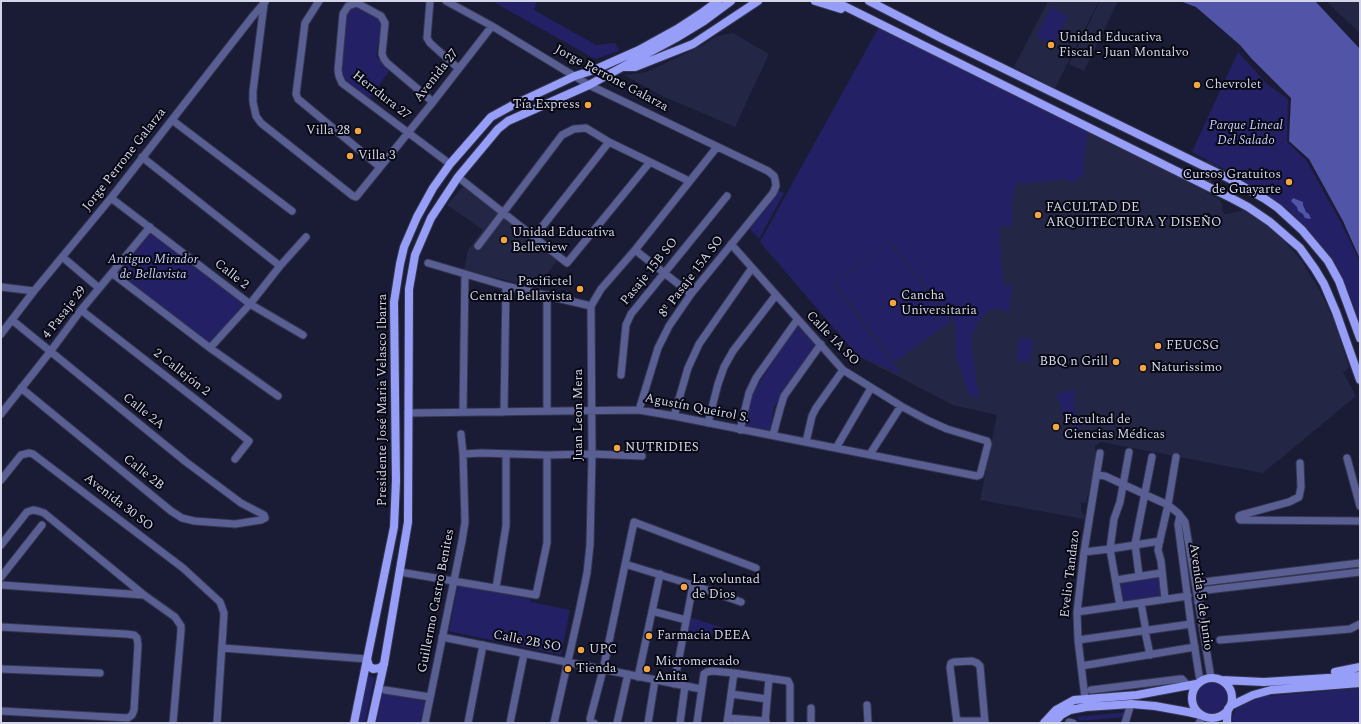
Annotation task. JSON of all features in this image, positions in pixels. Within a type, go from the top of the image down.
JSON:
[{"type":"main road","name":"Presidente José Maria Velasco Ibarra","points":[[354,723],[394,527],[396,481],[394,302],[395,289],[404,247],[416,217],[433,188],[450,164],[491,117],[575,76],[594,70],[639,50],[718,1]]},
{"type":"main road","name":"Presidente José Maria Velasco Ibarra","points":[[372,723],[384,664],[408,522],[408,301],[413,264],[418,246],[431,218],[458,178],[498,129],[508,121],[590,85],[676,38],[719,11],[731,1]]},
{"type":"main road","points":[[621,68],[635,67],[693,44],[758,1]]},
{"type":"main road","points":[[815,1],[860,14]]},
{"type":"main road","points":[[834,1],[1233,198],[1270,222],[1300,248],[1318,274],[1330,299],[1360,380]]},
{"type":"main road","points":[[869,1],[1230,179],[1265,199],[1278,208],[1302,230],[1328,261],[1339,281],[1360,338]]},
{"type":"main road","points":[[396,481],[400,476],[404,476],[409,480]]},
{"type":"main road","points":[[367,659],[369,666],[373,669],[378,669],[384,664]]},
{"type":"main road","points":[[1277,681],[1328,674],[1360,667]]},
{"type":"main road","points":[[363,679],[368,674],[373,674],[380,682]]},
{"type":"main road","points":[[1044,723],[1056,710],[1074,700],[1152,692],[1195,684],[1211,678],[1253,682],[1360,676]]},
{"type":"main road","points":[[1221,680],[1230,688],[1232,700],[1227,717],[1227,723]]},
{"type":"main road","points":[[1195,684],[1191,701],[1193,706],[1204,719]]},
{"type":"main road","points":[[1054,723],[1061,715],[1070,710],[1086,707],[1131,704],[1162,707],[1204,719],[1219,717],[1229,708],[1253,695],[1271,690],[1360,684]]},
{"type":"street","points":[[319,1],[305,22],[296,94],[298,99],[380,167]]},
{"type":"street","points":[[430,1],[427,38],[430,43],[458,68]]},
{"type":"street","name":"Jorge Perrone Galarza","points":[[446,1],[492,26],[590,85],[768,171]]},
{"type":"street","name":"Avenida 27","points":[[265,2],[253,91],[253,102],[256,116],[267,128],[356,197],[492,26]]},
{"type":"street","name":"Jorge Perrone Galarza","points":[[1,334],[34,291],[111,198],[265,2]]},
{"type":"street","name":"Herrdura 27","points":[[433,102],[384,59],[382,54],[385,23],[381,16],[357,4],[348,6],[343,14],[338,70],[342,83],[450,164]]},
{"type":"street","points":[[172,120],[292,212]]},
{"type":"street","points":[[478,246],[502,212],[562,135],[574,129],[586,128],[609,142],[689,181]]},
{"type":"street","points":[[534,237],[609,142]]},
{"type":"street","points":[[428,263],[506,286],[591,306],[601,289],[635,250],[717,147]]},
{"type":"street","points":[[142,157],[280,266]]},
{"type":"street","points":[[458,178],[567,263],[650,162]]},
{"type":"street","name":"8º Pasaje 15A SO","points":[[639,410],[658,348],[669,326],[690,294],[775,189],[776,179],[768,171]]},
{"type":"street","name":"Pasaje 15B SO","points":[[621,375],[626,325],[631,314],[727,196]]},
{"type":"street","name":"Calle 2","points":[[111,198],[250,304],[303,335]]},
{"type":"street","name":"4 Pasaje 29","points":[[1,414],[81,310],[150,227]]},
{"type":"street","points":[[210,348],[250,304],[280,266],[306,238]]},
{"type":"street","name":"Calle 1A SO","points":[[731,244],[843,370],[901,406],[947,428],[987,441],[988,444],[982,471],[980,475],[977,476]]},
{"type":"street","points":[[635,250],[665,272],[690,294]]},
{"type":"street","points":[[66,260],[99,288]]},
{"type":"street","points":[[674,416],[688,368],[699,344],[752,268]]},
{"type":"street","points":[[112,274],[210,348],[278,396]]},
{"type":"street","points":[[463,412],[465,274]]},
{"type":"street","points":[[504,412],[506,286]]},
{"type":"street","points":[[1,287],[34,291]]},
{"type":"street","points":[[547,295],[547,411]]},
{"type":"street","points":[[708,423],[724,367],[733,352],[776,295]]},
{"type":"street","name":"Juan Leon Mera","points":[[554,723],[587,573],[590,545],[592,454],[591,306]]},
{"type":"street","name":"2 Callejón 2","points":[[81,310],[249,441],[235,459]]},
{"type":"street","name":"Calle 2A","points":[[12,320],[207,478],[250,508],[264,515]]},
{"type":"street","points":[[740,430],[749,393],[756,378],[797,320]]},
{"type":"street","points":[[773,435],[784,396],[821,344]]},
{"type":"street","points":[[806,442],[812,416],[816,408],[843,370]]},
{"type":"street","name":"Calle 2B","points":[[21,388],[171,511],[182,518],[194,522],[239,524],[263,520],[265,518],[264,515]]},
{"type":"street","points":[[836,448],[871,388]]},
{"type":"street","points":[[870,454],[901,406]]},
{"type":"street","name":"Agustín Queirol S.","points":[[408,413],[639,410],[977,476]]},
{"type":"street","name":"Guillermo Castro Benites","points":[[425,723],[465,522],[461,434]]},
{"type":"street","points":[[1120,606],[1110,549],[1114,519],[1120,502],[1129,452]]},
{"type":"street","name":"Avenida 30 SO","points":[[1,480],[21,455],[29,453],[33,454],[183,568],[220,602],[224,612],[222,648]]},
{"type":"street","name":"Evelio Tandazo","points":[[1085,698],[1078,640],[1077,612],[1084,552],[1100,453]]},
{"type":"street","points":[[463,454],[592,454],[642,456]]},
{"type":"street","points":[[496,588],[506,526],[506,454]]},
{"type":"street","points":[[400,572],[536,595],[547,543],[547,455]]},
{"type":"street","points":[[1139,575],[1135,544],[1145,500],[1152,457]]},
{"type":"street","points":[[1165,599],[1161,573],[1161,561],[1158,550],[1168,505],[1176,457]]},
{"type":"street","points":[[1347,458],[1360,506]]},
{"type":"street","points":[[1300,463],[1301,487],[1299,497],[1289,502],[1241,515],[1239,518],[1243,520],[1360,521]]},
{"type":"street","name":"Avenida 5 de Junio","points":[[1096,475],[1105,476],[1168,505],[1178,513],[1185,522],[1211,678]]},
{"type":"street","points":[[1,545],[27,512],[33,510],[44,513],[144,595],[175,617],[181,626],[181,631],[173,723]]},
{"type":"street","name":"Avenida 5 de Junio","points":[[1180,516],[1178,524],[1195,648],[1195,684]]},
{"type":"street","points":[[594,723],[591,722],[590,719],[603,670],[634,522],[756,568]]},
{"type":"street","points":[[42,525],[1,577],[2,585],[144,595]]},
{"type":"street","points":[[1084,552],[1160,541]]},
{"type":"street","points":[[1195,582],[1360,563]]},
{"type":"street","points":[[625,564],[660,574],[741,602]]},
{"type":"street","points":[[1198,602],[1207,590],[1360,572]]},
{"type":"street","points":[[1116,580],[1139,575],[1161,573]]},
{"type":"street","points":[[638,677],[660,574]]},
{"type":"street","points":[[674,684],[693,585]]},
{"type":"street","points":[[1077,612],[1188,596]]},
{"type":"street","points":[[1141,602],[1150,655]]},
{"type":"street","points":[[652,611],[686,620]]},
{"type":"street","points":[[1078,640],[1191,624]]},
{"type":"street","points":[[1220,640],[1350,629],[1360,624]]},
{"type":"street","points":[[1,627],[126,634],[134,635],[138,641],[134,710],[131,717],[126,718],[94,715],[1,711]]},
{"type":"street","name":"Calle 2B SO","points":[[442,637],[701,689]]},
{"type":"street","points":[[468,723],[483,645]]},
{"type":"street","points":[[217,723],[222,648],[367,659]]},
{"type":"street","points":[[1081,666],[1195,648]]},
{"type":"street","points":[[510,723],[524,654]]},
{"type":"street","points":[[972,661],[980,666],[985,722],[958,722],[950,667],[951,663],[954,662],[972,661]]},
{"type":"street","points":[[1,669],[100,673]]},
{"type":"street","points":[[697,723],[704,674],[712,671],[788,681],[790,685],[790,723]]},
{"type":"street","points":[[734,673],[728,720],[766,722],[769,678]]},
{"type":"street","points":[[617,723],[628,674]]},
{"type":"street","points":[[1091,690],[1180,679],[1195,684]]},
{"type":"street","points":[[648,723],[656,680]]},
{"type":"street","points":[[1151,683],[1152,692]]},
{"type":"street","points":[[680,723],[685,686]]},
{"type":"street","points":[[385,690],[430,698]]},
{"type":"street","points":[[731,694],[767,699]]},
{"type":"street","points":[[1125,723],[1131,704]]},
{"type":"street","points":[[867,705],[868,723]]},
{"type":"street","points":[[811,708],[811,723]]},
{"type":"shaded area","name":"Unidad Educativa Fiscal - Juan Montalvo","points":[[1048,1],[1099,1],[1055,88],[1014,67]]},
{"type":"shaded area","points":[[1100,1],[1118,1],[1084,71],[1069,64]]},
{"type":"shaded area","points":[[1180,1],[1315,1],[1360,49],[1360,259],[1343,221],[1309,159],[1289,141],[1291,98],[1240,45],[1196,7]]},
{"type":"shaded area","points":[[1326,1],[1360,1],[1360,33],[1348,22]]},
{"type":"shaded area","points":[[879,27],[1166,169],[1194,185],[1207,160],[1219,166],[1206,192],[1220,200],[1224,214],[1243,210],[1262,222],[1277,233],[1300,259],[1320,291],[1335,323],[1349,368],[1343,372],[1356,396],[1263,473],[1101,442],[1095,446],[1096,461],[1086,503],[1081,503],[1081,511],[1085,516],[1084,519],[980,500],[997,415],[953,405],[858,356],[760,242]]},
{"type":"shaded area","points":[[733,33],[769,54],[735,127],[662,96],[624,75],[647,72],[705,44],[717,36]]},
{"type":"shaded area","name":"Unidad Educativa Belleview","points":[[466,187],[557,260],[539,288],[464,270],[468,250],[483,230],[447,205],[462,188]]},
{"type":"shaded area","points":[[1293,198],[1303,202],[1306,212],[1309,214],[1311,219],[1305,218],[1303,214],[1298,211],[1297,207],[1291,201]]},
{"type":"green space","points":[[492,1],[537,1],[534,10],[596,45],[615,43],[619,51],[595,59]]},
{"type":"green space","points":[[357,6],[380,17],[382,22],[376,56],[389,71],[369,99],[346,81],[341,70],[344,16],[349,8]]},
{"type":"green space","points":[[1051,7],[1068,16],[1053,45],[1036,37]]},
{"type":"green space","points":[[879,27],[1088,130],[1083,166],[1084,173],[1078,180],[1073,182],[1062,179],[1032,183],[1016,183],[1013,197],[1012,225],[999,227],[1003,285],[1012,285],[1009,312],[993,309],[985,314],[978,322],[974,330],[971,345],[979,398],[969,395],[956,356],[955,323],[889,241],[833,284],[901,374],[858,356],[760,242]]},
{"type":"green space","name":"Parque Lineal Del Salado","points":[[1238,52],[1267,84],[1288,99],[1287,142],[1306,160],[1340,221],[1360,262],[1360,325],[1352,300],[1335,265],[1314,237],[1287,209],[1219,166],[1192,152]]},
{"type":"green space","points":[[777,190],[784,193],[759,239],[749,228]]},
{"type":"green space","name":"Antiguo Mirador de Bellavista","points":[[149,227],[244,303],[210,348],[111,270]]},
{"type":"green space","name":"Cancha Universitaria","points":[[888,242],[951,321],[895,362],[835,284]]},
{"type":"green space","points":[[797,325],[816,344],[774,407],[770,431],[744,426],[753,392]]},
{"type":"green space","points":[[1019,338],[1033,339],[1030,362],[1016,361]]},
{"type":"green space","points":[[1075,390],[1074,408],[1078,421],[1082,427],[1076,430],[1070,418],[1066,419],[1056,394]]},
{"type":"green space","points":[[1159,574],[1162,597],[1122,603],[1118,579]]},
{"type":"green space","points":[[458,585],[530,599],[531,602],[570,610],[561,655],[449,631]]},
{"type":"green space","points":[[689,617],[723,628],[703,639],[685,633]]},
{"type":"green space","points":[[370,676],[374,679],[365,723],[358,723],[368,677]]},
{"type":"green space","points":[[1208,681],[1214,681],[1223,685],[1227,697],[1223,709],[1214,713],[1208,713],[1199,709],[1195,700],[1195,694],[1199,685]]},
{"type":"green space","points":[[1360,688],[1360,723],[1233,723],[1232,718],[1236,709],[1256,697]]},
{"type":"green space","points":[[382,693],[426,701],[422,723],[376,723]]},
{"type":"green space","points":[[1127,712],[1124,717],[1079,721],[1076,717]]},
{"type":"place","name":"Unidad Educativa Fiscal - Juan Montalvo","points":[[1051,45]]},
{"type":"place","name":"Chevrolet","points":[[1197,85]]},
{"type":"place","name":"Tía Express","points":[[588,105]]},
{"type":"place","name":"Villa 28","points":[[358,131]]},
{"type":"place","name":"Villa 3","points":[[350,156]]},
{"type":"place","name":"Cursos Gratuitos de Guayarte","points":[[1289,182]]},
{"type":"place","name":"FACULTAD DE ARQUITECTURA Y DISEÑO","points":[[1038,215]]},
{"type":"place","name":"Unidad Educativa Belleview","points":[[504,240]]},
{"type":"place","name":"Pacifictel Central Bellavista","points":[[580,289]]},
{"type":"place","name":"Cancha Universitaria","points":[[893,303]]},
{"type":"place","name":"FEUCSG","points":[[1158,346]]},
{"type":"place","name":"BBQ n Grill","points":[[1116,362]]},
{"type":"place","name":"Naturissimo","points":[[1143,368]]},
{"type":"place","name":"Facultad de Ciencias Médicas","points":[[1056,427]]},
{"type":"place","name":"NUTRIDIES","points":[[617,448]]},
{"type":"place","name":"La voluntad de Dios","points":[[684,587]]},
{"type":"place","name":"Farmacia DEEA","points":[[649,636]]},
{"type":"place","name":"UPC","points":[[581,650]]},
{"type":"place","name":"Tienda","points":[[568,669]]},
{"type":"place","name":"Micromercado Anita","points":[[647,669]]}]
